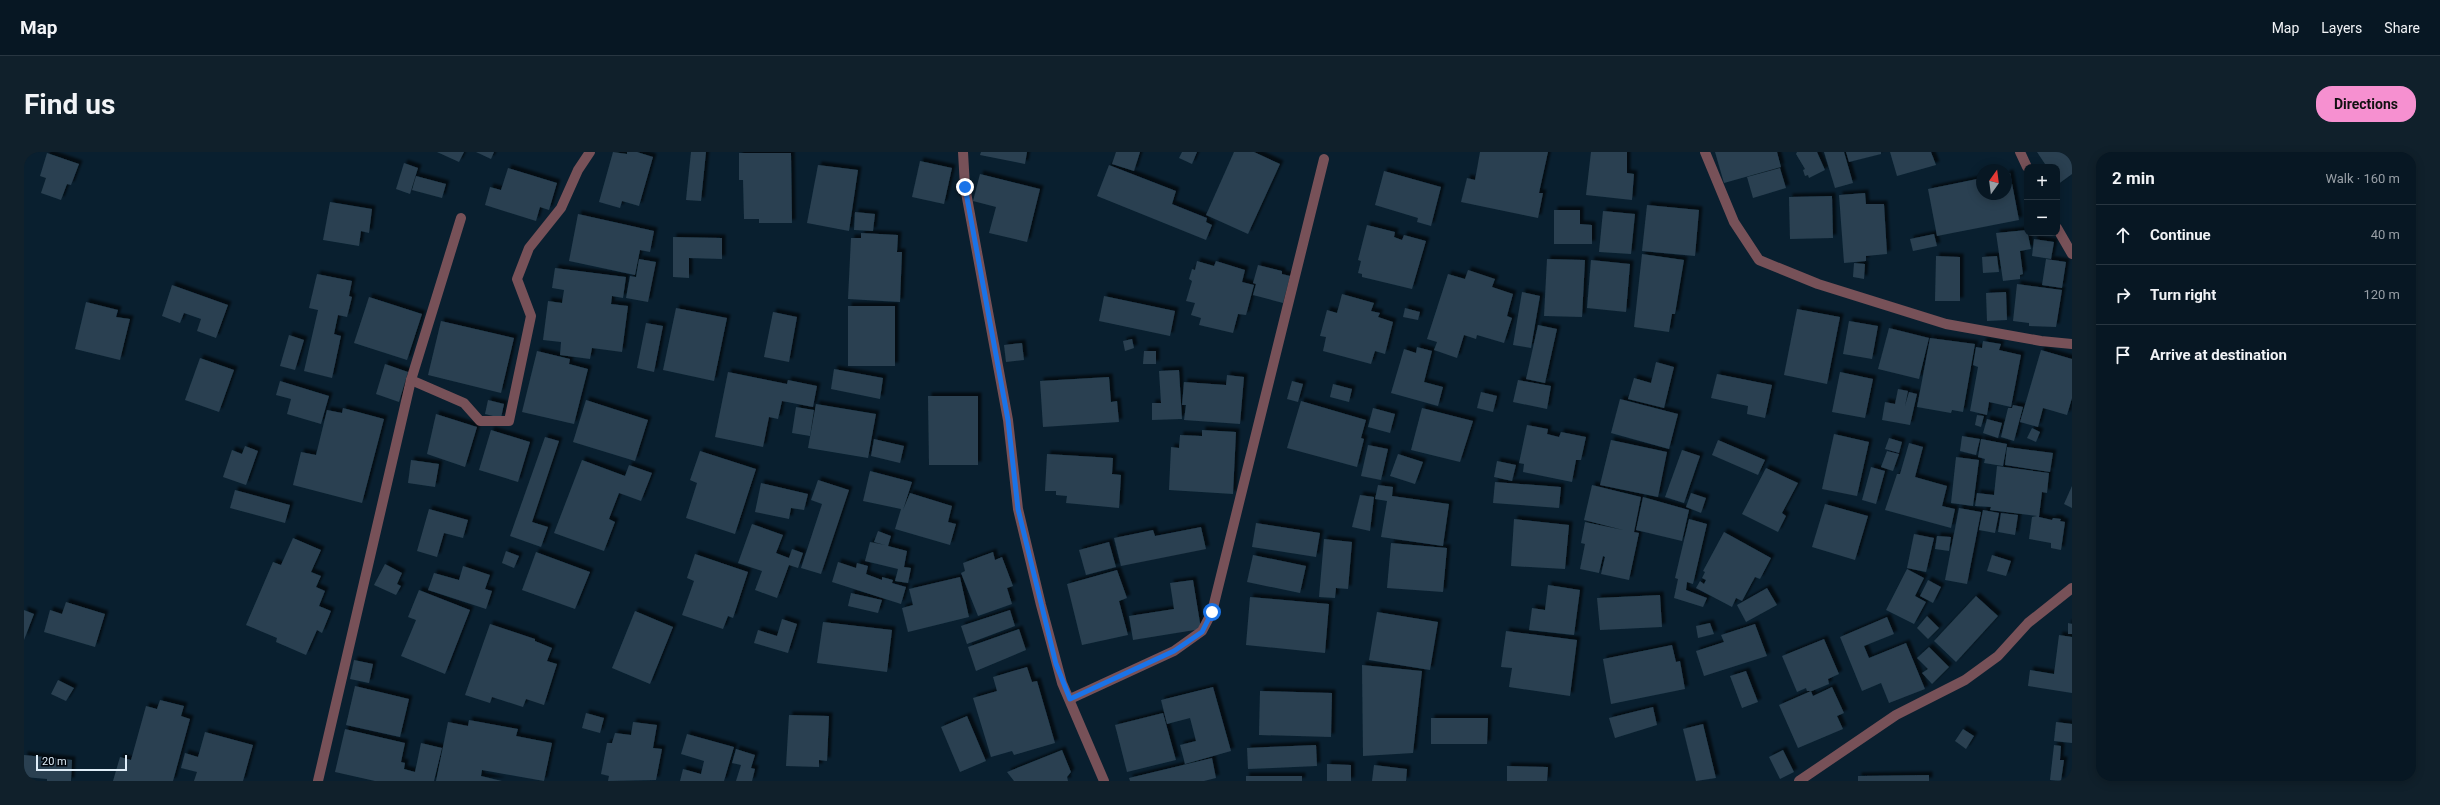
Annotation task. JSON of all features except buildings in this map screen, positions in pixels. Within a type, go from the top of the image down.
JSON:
[{"type":"street","points":[[411,380],[464,403],[480,421],[509,421],[531,316],[516,279],[529,248],[561,208],[578,170],[590,152]]},
{"type":"street","points":[[963,152],[965,187],[1008,420],[1018,509],[1056,664],[1104,781]]},
{"type":"street","points":[[1705,152],[1734,222],[1759,260],[1818,284],[1946,324],[2041,341],[2072,344]]},
{"type":"street","points":[[2020,152],[2026,164]]},
{"type":"street","points":[[1070,699],[1174,651],[1202,632],[1212,612],[1324,159]]},
{"type":"street","points":[[318,781],[411,380],[461,218]]},
{"type":"street","points":[[2060,233],[2072,254]]},
{"type":"street","points":[[1801,781],[1896,715],[1965,680],[1998,656],[2028,623],[2072,588]]},
{"type":"route","points":[[965,187],[1008,420],[1018,509],[1040,605],[1056,664],[1062,683],[1070,699],[1174,651],[1202,632],[1212,612]]}]
